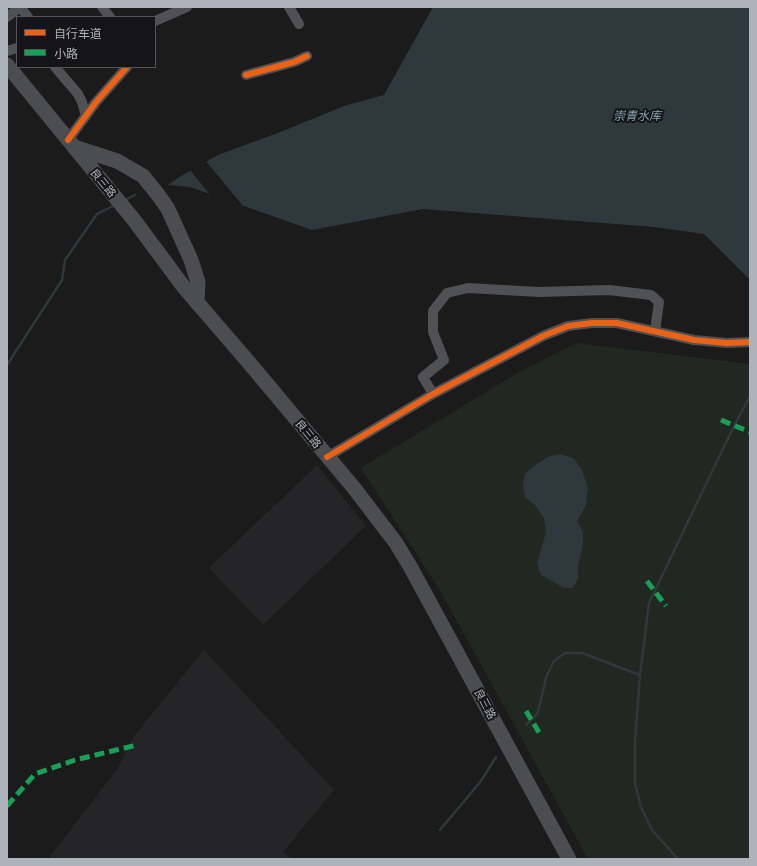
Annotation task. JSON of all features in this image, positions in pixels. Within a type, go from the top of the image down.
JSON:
[{"type":"main road","name":"良三路","points":[[15,70],[105,186],[134,220],[183,286],[379,519],[396,543],[569,859]]},
{"type":"main road","points":[[71,143],[117,161],[143,176],[159,196],[168,209],[191,260],[198,282],[198,303]]},
{"type":"street","points":[[7,17],[20,7],[27,16]]},
{"type":"street","points":[[102,7],[109,16]]},
{"type":"street","points":[[156,21],[187,7]]},
{"type":"street","points":[[289,7],[299,24]]},
{"type":"street","points":[[246,75],[294,62],[307,56]]},
{"type":"street","points":[[56,68],[78,94],[86,116]]},
{"type":"street","points":[[71,143],[86,116],[96,102],[126,68]]},
{"type":"street","points":[[433,394],[423,377],[444,360],[433,332],[433,311],[447,293],[468,288],[539,292],[609,290],[651,296],[659,302],[655,331]]},
{"type":"street","points":[[327,457],[433,394],[543,336],[568,326],[592,323],[617,323],[694,340],[728,344],[750,342]]},
{"type":"shaded area","points":[[576,343],[750,364],[750,859],[588,859],[441,592],[361,468],[519,372]]},
{"type":"shaded area","points":[[317,465],[366,526],[263,625],[209,568]]},
{"type":"shaded area","points":[[204,650],[334,790],[283,852],[292,859],[48,859],[118,768],[134,736]]},
{"type":"water","name":"崇青水库","points":[[433,7],[750,7],[750,280],[704,234],[654,227],[423,209],[312,230],[190,187],[168,185],[218,155],[344,106],[384,95]]},
{"type":"water","points":[[560,454],[573,458],[581,468],[588,488],[586,505],[577,521],[583,532],[583,544],[578,566],[578,579],[573,588],[564,588],[541,575],[537,563],[546,532],[544,518],[535,505],[525,497],[523,484],[525,474],[535,465],[548,457]]},
{"type":"pier","points":[[205,160],[243,206],[241,208],[212,197],[189,169]]},
{"type":"waterway","points":[[125,200],[135,195]]},
{"type":"waterway","points":[[7,365],[62,280],[65,260],[97,214],[115,205]]},
{"type":"waterway","points":[[678,859],[652,830],[641,807],[635,783],[635,742],[640,675],[649,603],[731,432],[750,396]]},
{"type":"waterway","points":[[526,725],[537,714],[546,677],[554,661],[565,653],[582,653],[640,675]]},
{"type":"waterway","points":[[440,830],[481,781],[496,757]]},
{"type":"marked path","points":[[721,420],[750,432]]},
{"type":"marked path","points":[[647,581],[666,606]]},
{"type":"marked path","points":[[526,711],[540,734]]},
{"type":"marked path","points":[[7,806],[35,774],[75,760],[137,745]]},
{"type":"cycle path","points":[[246,75],[294,62],[307,56]]},
{"type":"cycle path","points":[[68,140],[96,102],[126,68]]},
{"type":"cycle path","points":[[327,457],[433,394],[543,336],[568,326],[592,323],[617,323],[694,340],[727,343],[750,342]]}]
